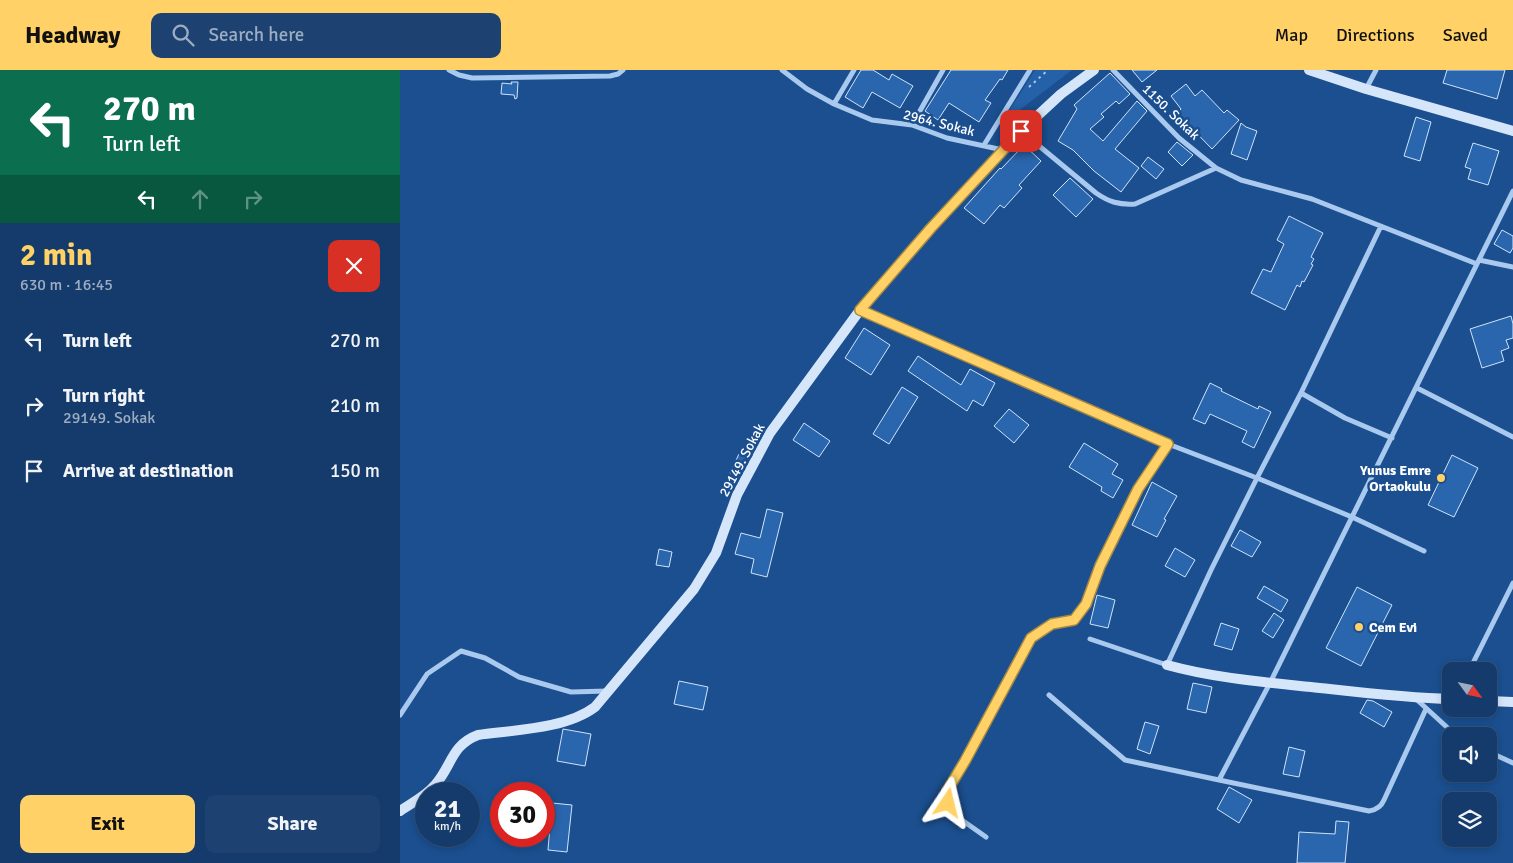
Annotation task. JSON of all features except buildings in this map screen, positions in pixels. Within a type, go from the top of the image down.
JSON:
[{"type":"street","points":[[449,70],[472,78],[610,76],[618,74],[623,70]]},
{"type":"street","name":"2964. Sokak","points":[[782,70],[807,89],[834,104],[872,120],[912,125],[947,138],[1003,150]]},
{"type":"street","points":[[834,104],[854,70]]},
{"type":"street","points":[[912,125],[943,70]]},
{"type":"street","points":[[984,146],[1030,70]]},
{"type":"street","name":"29149. Sokak","points":[[400,811],[436,785],[464,741],[478,735],[565,722],[595,707],[610,691],[694,589],[716,553],[737,496],[770,433],[860,310],[931,228],[1021,131],[1061,94],[1094,70]]},
{"type":"street","name":"1150. Sokak","points":[[1113,70],[1179,138],[1216,168],[1241,180],[1312,199],[1478,262],[1513,267]]},
{"type":"street","points":[[1309,70],[1366,89],[1513,131]]},
{"type":"street","points":[[1366,89],[1376,70]]},
{"type":"street","points":[[1021,131],[1096,193],[1108,201],[1122,205],[1136,204],[1216,168]]},
{"type":"street","points":[[1219,780],[1270,683],[1513,191]]},
{"type":"street","points":[[1167,665],[1211,570],[1256,478],[1301,393],[1381,226]]},
{"type":"street","points":[[860,310],[1168,444],[1352,517],[1424,551]]},
{"type":"street","points":[[1417,388],[1513,437]]},
{"type":"street","points":[[1301,393],[1345,418],[1392,438]]},
{"type":"street","points":[[986,837],[959,818],[948,803],[947,791],[1031,638],[1052,624],[1074,620],[1086,604],[1100,566],[1138,489],[1168,444]]},
{"type":"street","points":[[1473,662],[1513,582]]},
{"type":"street","points":[[1090,639],[1189,671],[1270,683],[1415,698],[1442,699]]},
{"type":"street","points":[[400,715],[427,674],[461,651],[485,658],[519,677],[571,692],[610,691]]},
{"type":"street","points":[[1049,695],[1125,760],[1369,811],[1380,806],[1384,800],[1426,710]]},
{"type":"street","points":[[1415,698],[1446,727]]},
{"type":"street","points":[[1498,701],[1513,702]]},
{"type":"street","points":[[1497,756],[1513,763]]},
{"type":"shaded area","points":[[1035,70],[1072,70],[1009,118],[1006,116]]},
{"type":"place","name":"Yunus Emre Ortaokulu","points":[[1441,478]]},
{"type":"place","name":"Cem Evi","points":[[1359,627]]},
{"type":"route","points":[[948,803],[947,791],[952,780],[965,761],[1031,638],[1052,624],[1074,620],[1086,604],[1100,566],[1138,489],[1168,444],[860,310],[931,228],[1021,131]]}]
